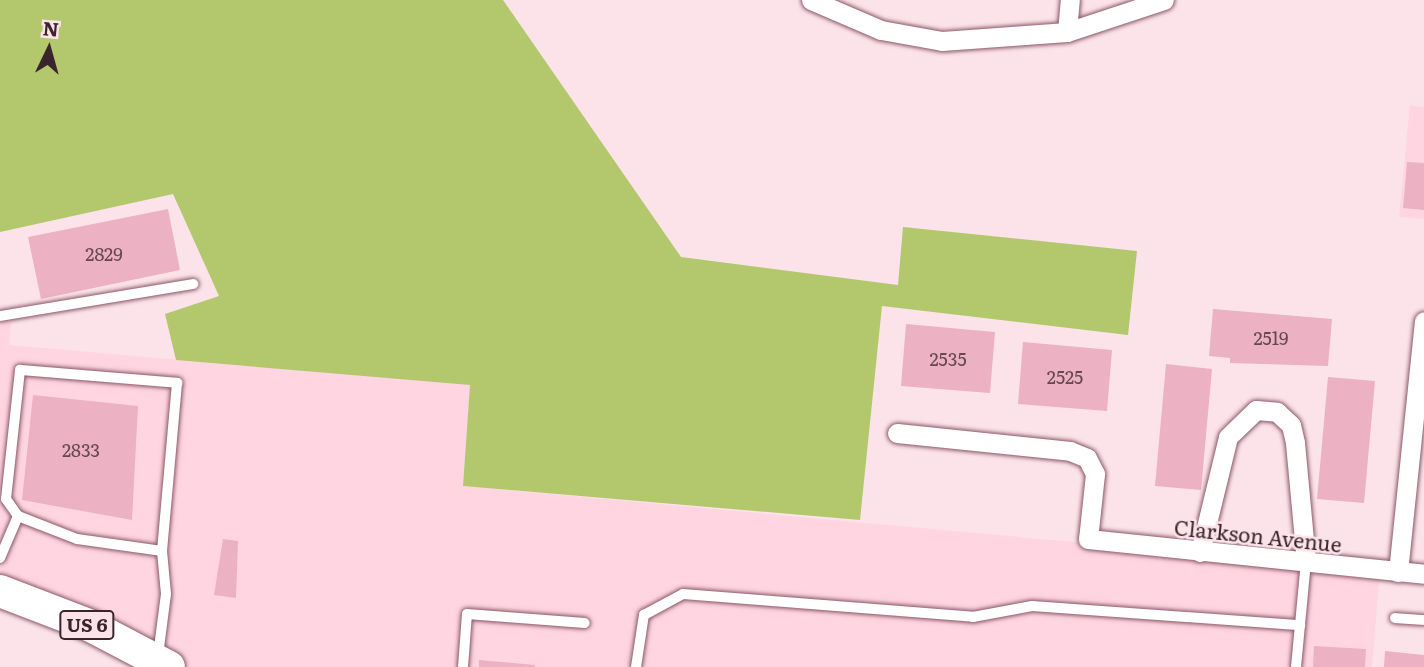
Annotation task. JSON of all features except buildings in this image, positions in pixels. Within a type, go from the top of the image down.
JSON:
[{"type":"main road","name":"US 6","points":[[0,591],[152,661]]},
{"type":"street","points":[[811,0],[881,30],[942,41],[1067,32],[1164,0]]},
{"type":"street","points":[[1067,32],[1070,0]]},
{"type":"street","points":[[1398,572],[1424,321]]},
{"type":"street","points":[[1200,552],[1228,437],[1256,410],[1277,412],[1291,425],[1306,562]]},
{"type":"street","name":"Clarkson Avenue","points":[[897,433],[1070,451],[1087,458],[1095,474],[1088,539],[1424,574]]},
{"type":"lane","points":[[0,316],[193,284]]},
{"type":"lane","points":[[152,661],[166,594],[162,551],[177,383],[20,370],[6,499],[18,516],[76,539],[162,551]]},
{"type":"lane","points":[[0,558],[18,516]]},
{"type":"lane","points":[[1296,667],[1306,562]]},
{"type":"lane","points":[[636,667],[644,615],[683,594],[973,617],[1032,606],[1300,625]]},
{"type":"lane","points":[[463,667],[467,614],[585,623]]},
{"type":"lane","points":[[1395,618],[1424,620]]},
{"type":"shaded area","points":[[1410,105],[1424,107],[1424,219],[1399,217]]},
{"type":"shaded area","points":[[0,322],[11,323],[9,345],[470,385],[463,486],[1380,570],[1372,667],[169,667],[0,591]]},
{"type":"green space","points":[[0,0],[503,0],[681,257],[898,285],[903,227],[1137,251],[1128,335],[882,306],[860,520],[463,486],[470,385],[176,360],[165,314],[219,296],[173,194],[0,232]]}]
